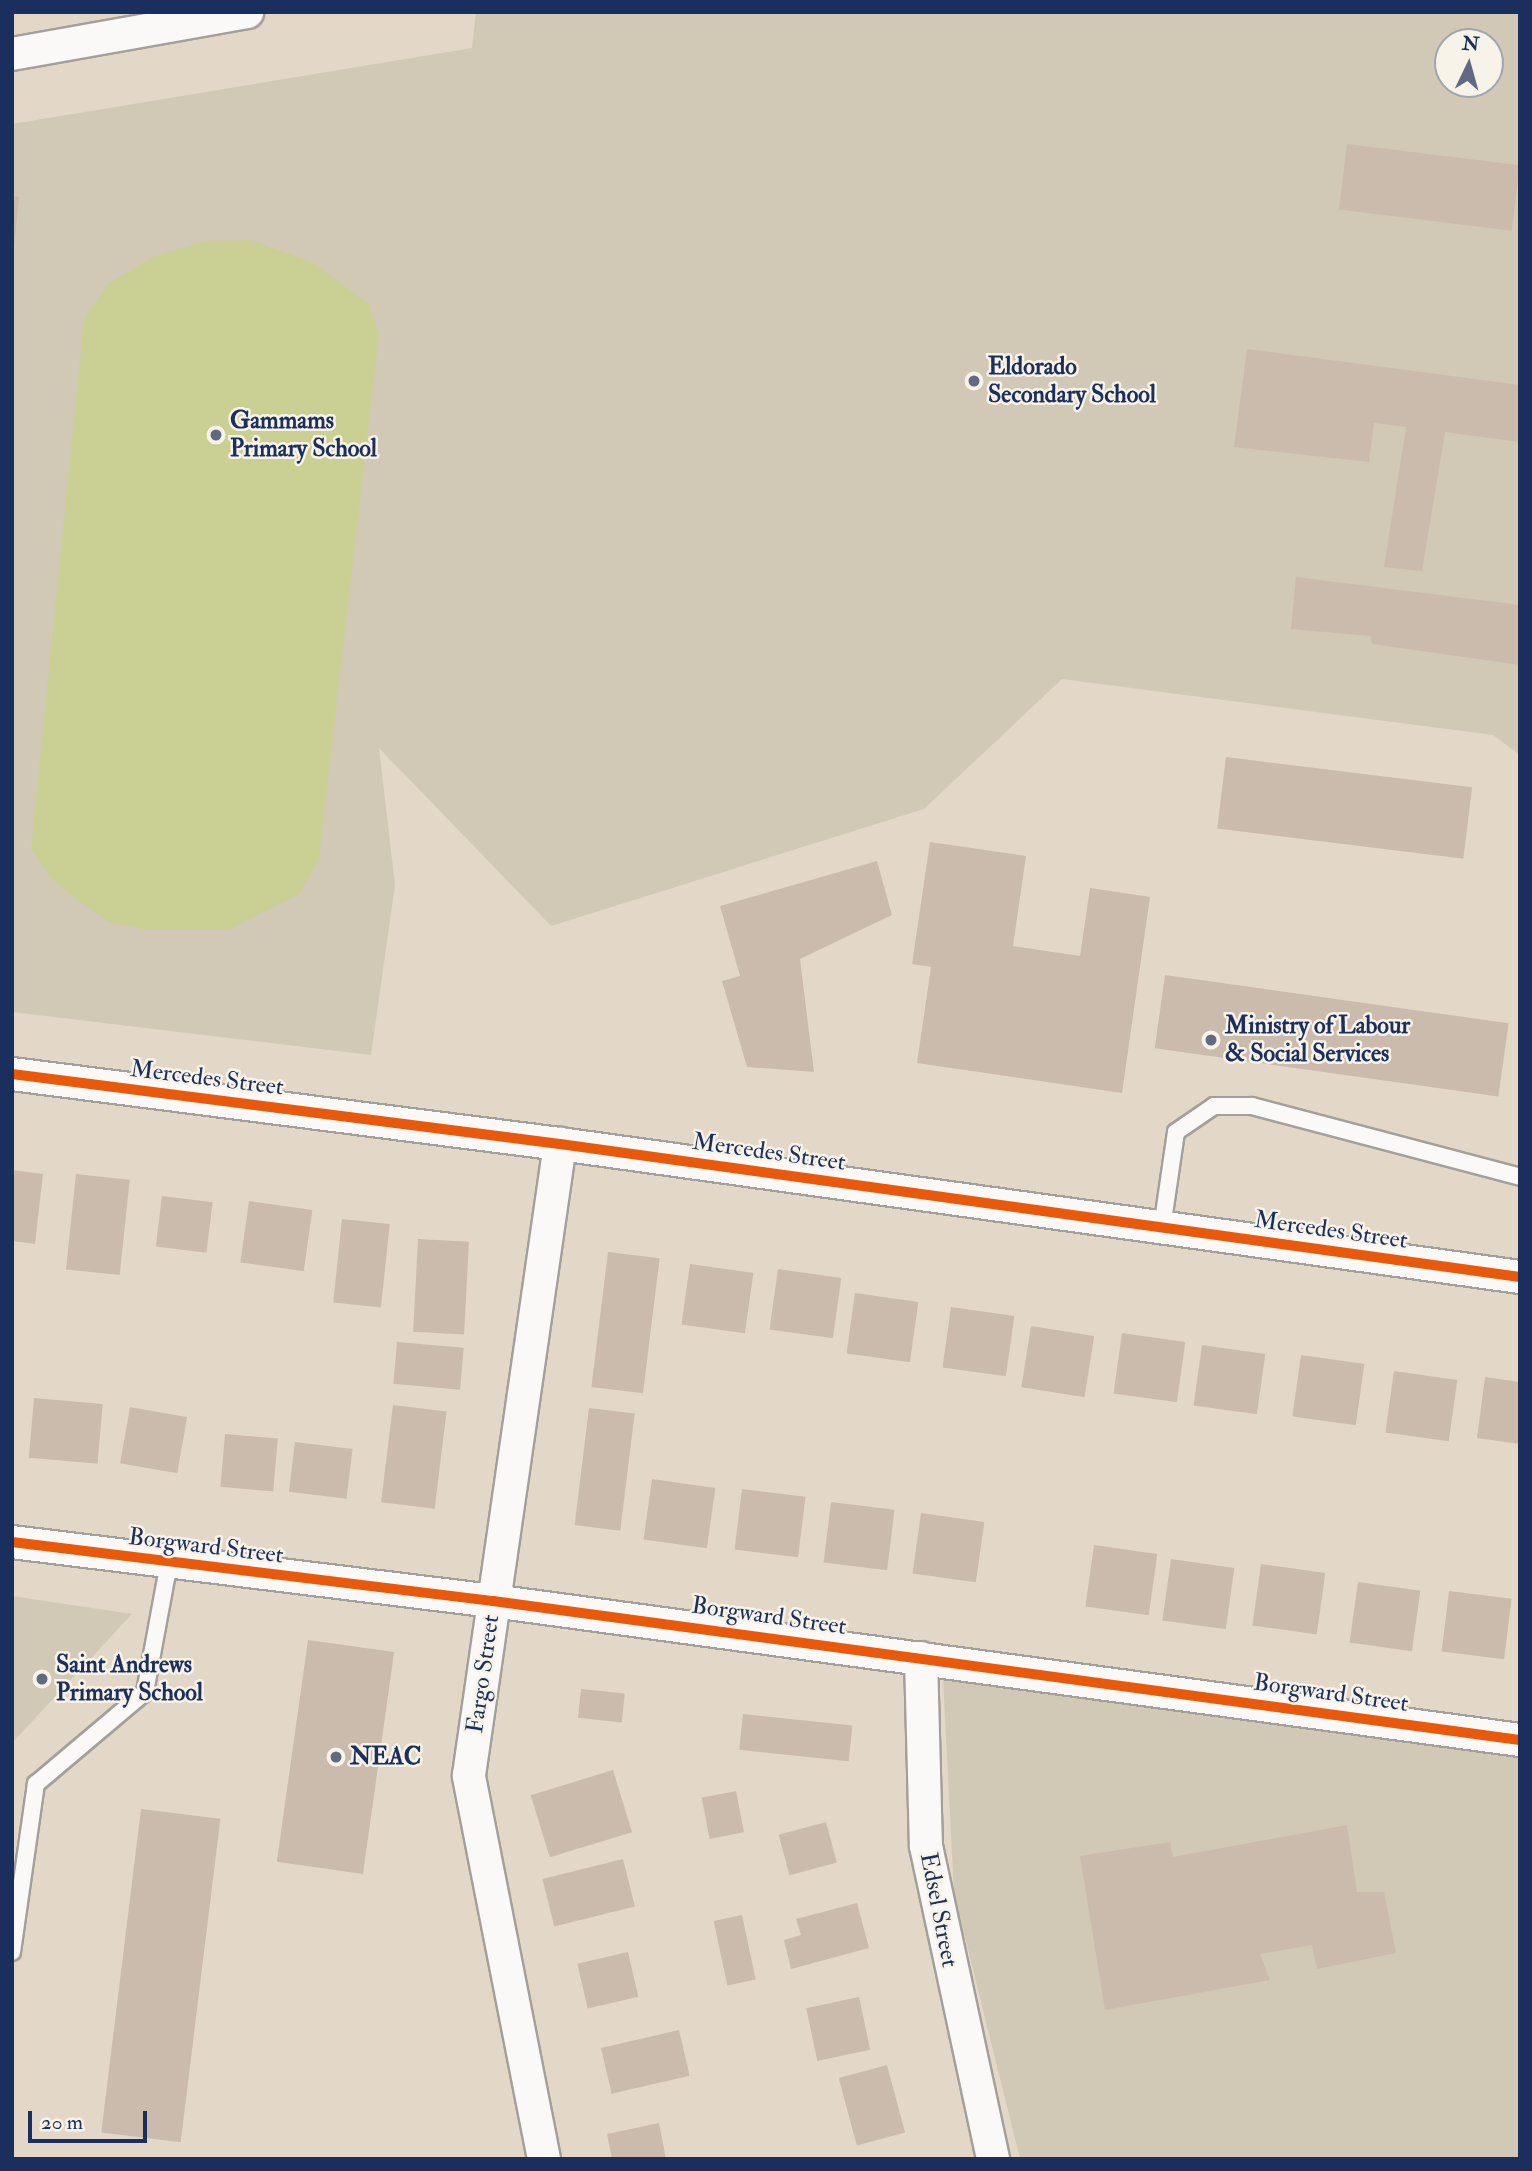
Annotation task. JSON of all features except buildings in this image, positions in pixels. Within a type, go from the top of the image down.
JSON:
[{"type":"street","points":[[12,54],[247,12]]},
{"type":"street","name":"Mercedes Street","points":[[12,1074],[560,1144],[1520,1278]]},
{"type":"street","name":"Fargo Street","points":[[544,2159],[469,1788],[493,1601],[560,1144]]},
{"type":"street","name":"Borgward Street","points":[[12,1542],[493,1601],[1520,1740]]},
{"type":"street","name":"Edsel Street","points":[[921,1658],[926,1846],[993,2159]]},
{"type":"lane","points":[[1162,1228],[1176,1132],[1214,1106],[1252,1106],[1520,1177]]},
{"type":"lane","points":[[12,1952],[36,1783],[145,1692],[169,1563]]},
{"type":"shaded area","name":"Eldorado Secondary School","points":[[476,12],[1520,12],[1520,755],[1493,735],[1062,679],[924,809],[551,926],[379,748],[395,885],[371,1055],[12,1012],[12,124],[472,48]]},
{"type":"shaded area","name":"Saint Andrews Primary School","points":[[12,1596],[132,1614],[12,1743]]},
{"type":"shaded area","points":[[943,1678],[1520,1758],[1520,2159],[1020,2159],[954,1893]]},
{"type":"green space","points":[[251,240],[313,263],[369,304],[379,334],[319,859],[299,894],[228,930],[147,930],[109,922],[80,902],[50,877],[31,849],[84,318],[108,284],[157,255],[207,241]]},
{"type":"cycle path","points":[[12,1074],[560,1144],[1520,1277]]},
{"type":"cycle path","points":[[12,1542],[493,1601],[1520,1740]]},
{"type":"place","name":"Eldorado Secondary School","points":[[974,381]]},
{"type":"place","name":"Gammams Primary School","points":[[216,435]]},
{"type":"place","name":"Ministry of Labour & Social Services","points":[[1211,1040]]},
{"type":"place","name":"Saint Andrews Primary School","points":[[42,1679]]},
{"type":"place","name":"NEAC","points":[[336,1757]]}]
